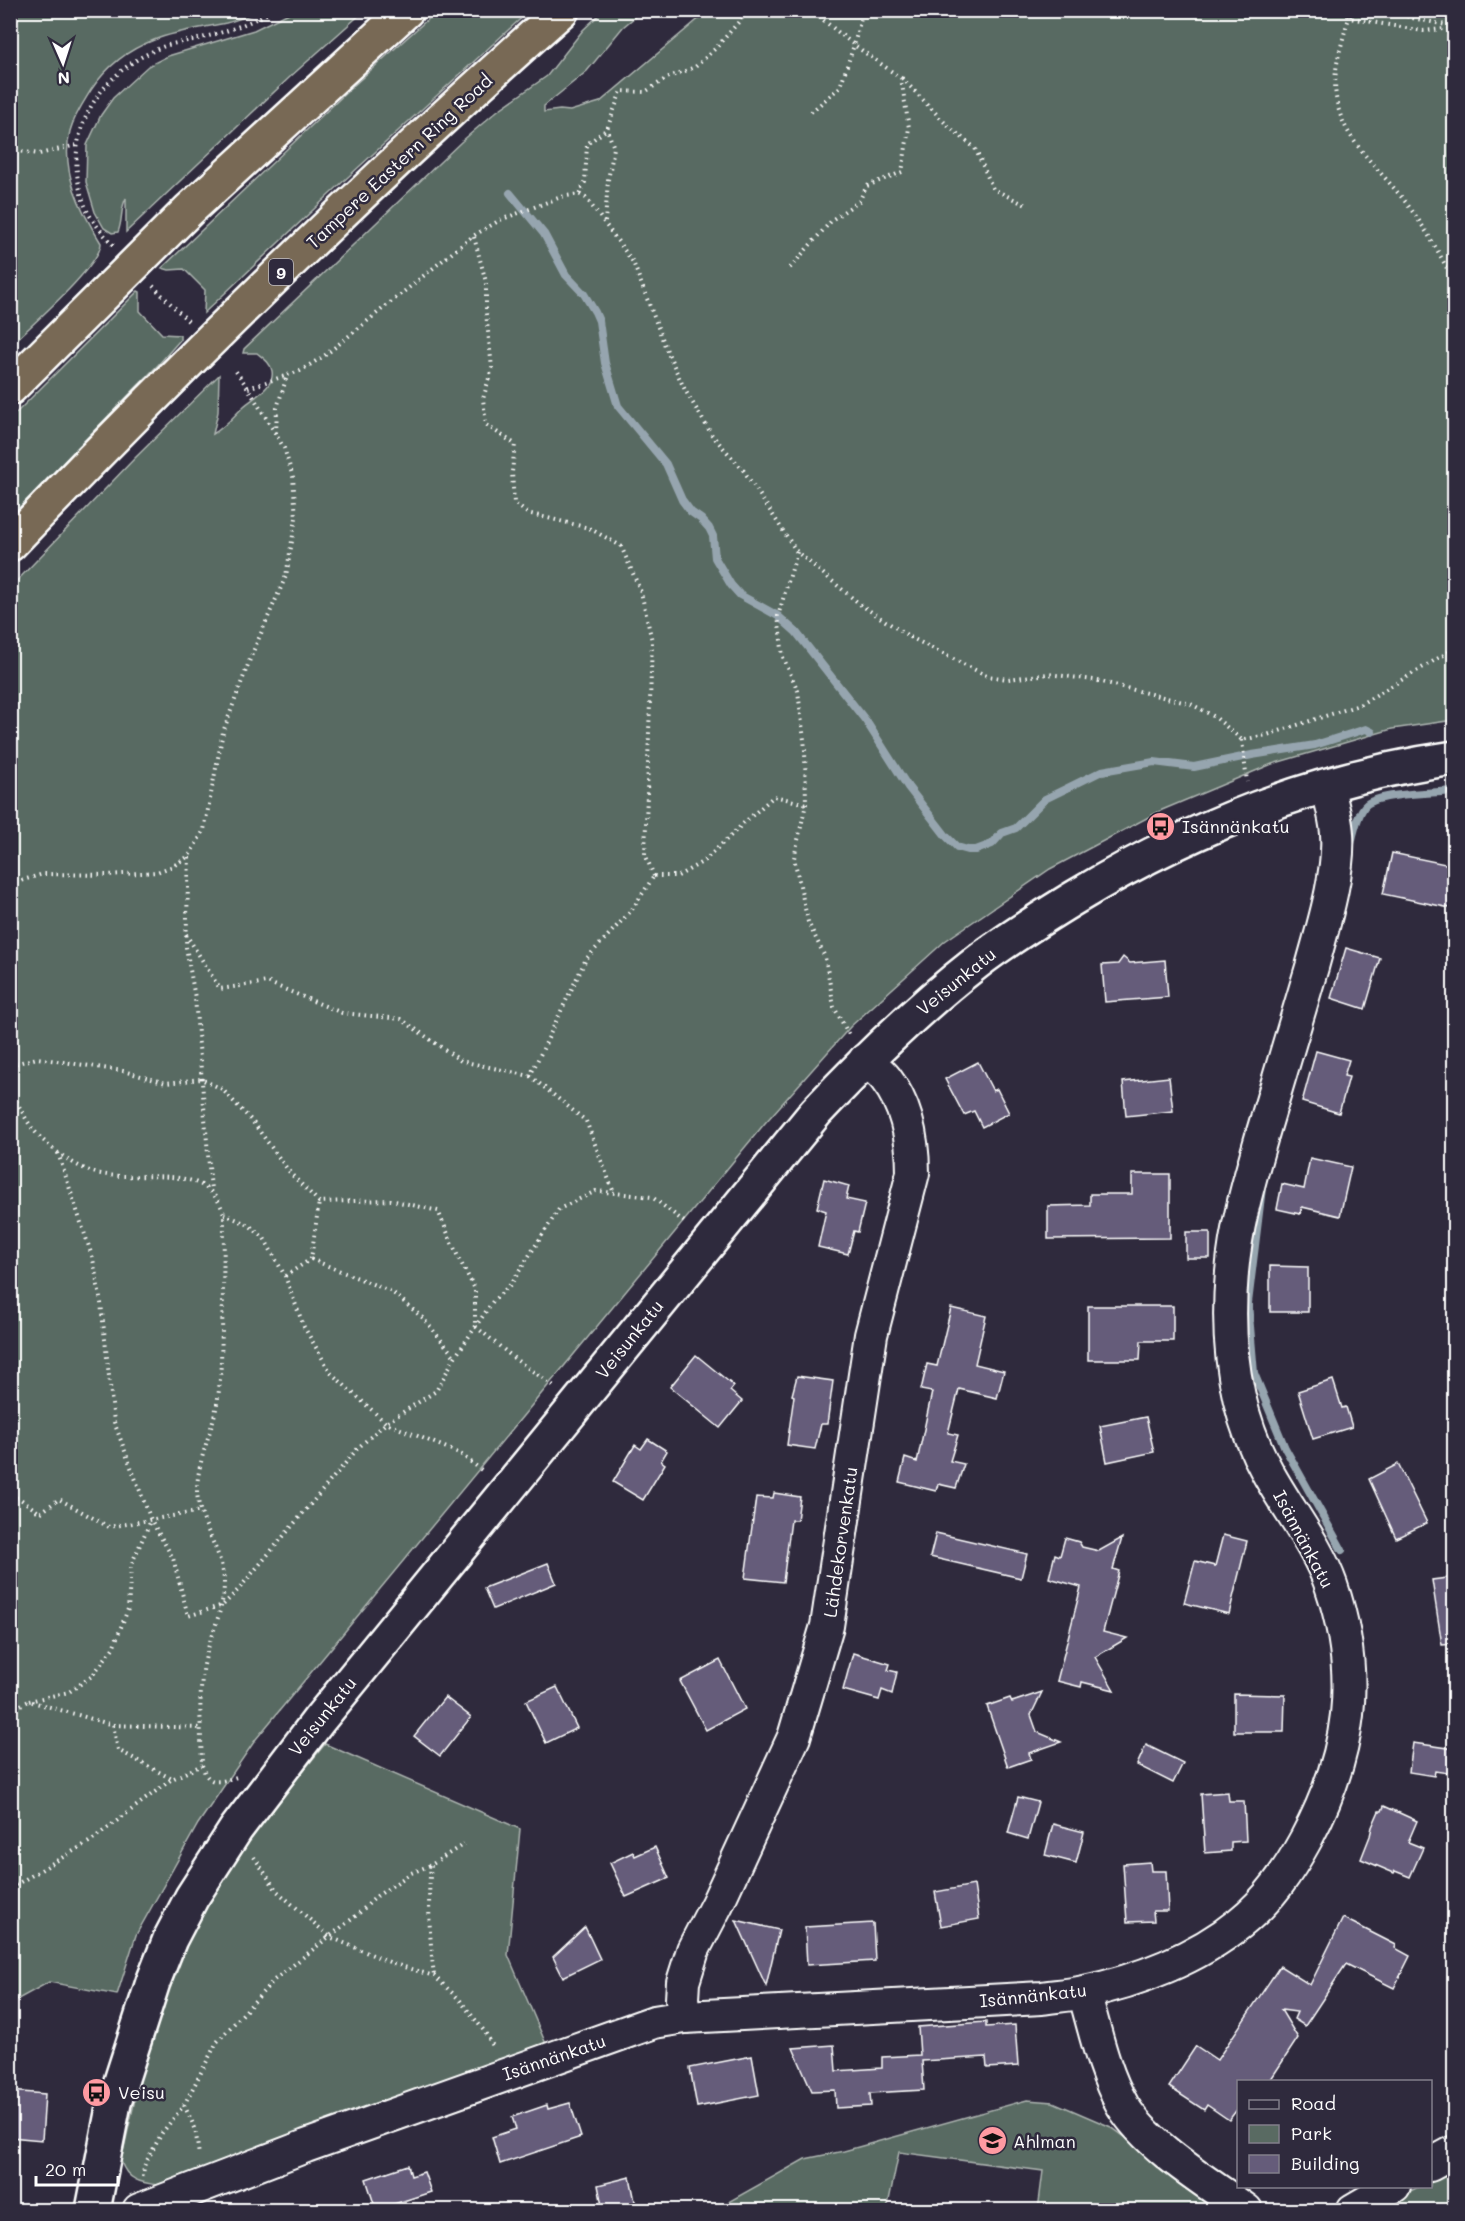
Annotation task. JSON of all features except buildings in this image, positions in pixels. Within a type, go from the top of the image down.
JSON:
[{"type":"highway","points":[[10,388],[189,210],[407,10]]},
{"type":"highway","name":"Tampere Eastern Ring Road","points":[[10,544],[258,294],[468,94],[562,10]]},
{"type":"street","name":"Veisunkatu","points":[[93,2211],[114,2103],[153,1982],[170,1939],[236,1829],[284,1764],[512,1482],[816,1112],[859,1051],[910,1018],[976,963],[1024,928],[1116,873],[1206,829],[1269,803],[1373,772],[1455,758]]},
{"type":"street","name":"Isännänkatu","points":[[139,2211],[508,2073],[654,2022],[685,2017],[1042,1998],[1084,1992],[1131,1979],[1192,1954],[1239,1923],[1282,1881],[1315,1822],[1331,1787],[1342,1752],[1348,1710],[1349,1670],[1343,1628],[1330,1582],[1252,1442],[1235,1379],[1230,1337],[1232,1269],[1248,1186],[1328,908],[1337,854],[1337,834],[1327,785]]},
{"type":"street","name":"Lähdekorvenkatu","points":[[685,2017],[681,1999],[683,1982],[693,1950],[717,1904],[794,1737],[828,1626],[871,1335],[913,1173],[910,1131],[899,1101],[886,1079],[859,1051]]},
{"type":"street","points":[[1084,1992],[1111,2082],[1124,2107],[1154,2142],[1246,2211]]},
{"type":"street","points":[[1432,2164],[1455,2152]]},
{"type":"street","points":[[1353,2211],[1392,2188]]},
{"type":"path","points":[[113,246],[93,222],[86,208],[78,176],[76,145],[81,128],[98,94],[123,69],[165,46],[204,38],[243,25],[273,10]]},
{"type":"path","points":[[579,194],[585,182],[587,144],[607,129],[621,91],[645,92],[667,78],[695,67],[716,48],[749,10]]},
{"type":"path","points":[[811,10],[854,45],[901,78],[949,127],[975,148],[993,189],[1028,206]]},
{"type":"path","points":[[811,112],[840,87],[863,10]]},
{"type":"path","points":[[1345,10],[1349,18]]},
{"type":"path","points":[[1353,10],[1338,59],[1334,92],[1340,117],[1358,147],[1406,203],[1434,241],[1455,283]]},
{"type":"path","points":[[1390,10],[1412,18],[1455,27]]},
{"type":"path","points":[[1349,18],[1423,31],[1455,27]]},
{"type":"path","points":[[790,268],[832,219],[858,201],[867,186],[902,172],[909,128],[901,78]]},
{"type":"path","points":[[605,222],[608,180],[614,148],[607,129]]},
{"type":"path","points":[[10,150],[39,154],[76,145]]},
{"type":"path","points":[[248,388],[300,370],[324,356],[473,236],[500,220],[561,197],[579,194],[586,198],[633,262],[667,351],[685,390],[712,435],[744,471],[797,552],[861,604],[910,637],[987,676],[1008,679],[1048,674],[1094,680],[1191,704],[1215,717],[1242,740],[1244,760]]},
{"type":"path","points":[[473,236],[486,282],[492,368],[483,399],[486,425],[515,444],[512,472],[514,503],[527,513],[589,528],[621,546],[641,592],[652,641],[645,854],[654,876]]},
{"type":"path","points":[[151,284],[190,324]]},
{"type":"path","points":[[211,1190],[195,998],[186,934],[189,856],[204,830],[223,732],[252,654],[286,576],[296,518],[293,477],[284,448],[235,370]]},
{"type":"path","points":[[276,435],[277,408],[287,375]]},
{"type":"path","points":[[797,552],[778,616],[783,657],[798,691],[805,748],[806,804],[794,858],[808,922],[825,957],[834,1007],[859,1051]]},
{"type":"path","points":[[1242,740],[1267,735],[1359,705],[1455,649]]},
{"type":"path","points":[[654,876],[678,876],[704,861],[774,796],[806,804]]},
{"type":"path","points":[[10,884],[44,874],[107,875],[157,872],[189,856]]},
{"type":"path","points":[[530,1076],[586,959],[631,911],[654,876]]},
{"type":"path","points":[[186,934],[220,989],[267,982],[342,1013],[401,1019],[461,1060],[530,1076],[586,1121],[614,1193]]},
{"type":"path","points":[[10,1065],[37,1058],[123,1071],[166,1083],[201,1079],[222,1089],[252,1121],[291,1174],[319,1202],[391,1200],[438,1211],[459,1259],[476,1289],[475,1326]]},
{"type":"path","points":[[10,1091],[36,1133],[58,1153],[87,1170],[111,1175],[168,1176],[192,1181],[211,1190],[220,1200],[224,1214],[221,1358],[216,1409],[198,1475],[197,1492],[224,1581],[223,1605],[204,1665],[201,1703],[202,1765],[172,1779],[89,1842],[10,1888]]},
{"type":"path","points":[[58,1153],[93,1259],[101,1303],[114,1422],[151,1520],[173,1558],[188,1616],[223,1605],[359,1447],[386,1423],[436,1391],[475,1326],[493,1301],[511,1284],[559,1209],[596,1191],[652,1197],[694,1230]]},
{"type":"path","points":[[285,1276],[311,1259],[319,1202]]},
{"type":"path","points":[[224,1214],[249,1225],[264,1238],[285,1276],[304,1327],[331,1373],[386,1423],[459,1453],[490,1478],[512,1482]]},
{"type":"path","points":[[311,1259],[392,1292],[423,1318],[455,1357]]},
{"type":"path","points":[[475,1326],[515,1359],[562,1391]]},
{"type":"path","points":[[10,1497],[18,1498],[40,1513],[59,1499],[109,1527],[201,1511]]},
{"type":"path","points":[[10,1710],[29,1701],[69,1692],[92,1676],[113,1648],[128,1610],[131,1566],[151,1520]]},
{"type":"path","points":[[29,1701],[113,1725],[201,1728]]},
{"type":"path","points":[[113,1725],[118,1750],[172,1779]]},
{"type":"path","points":[[236,1829],[277,1891],[330,1936],[394,1964],[434,1976],[459,1999],[486,2032],[508,2073]]},
{"type":"path","points":[[144,2166],[162,2133],[184,2105],[217,2042],[274,1980],[377,1896],[411,1873],[431,1865],[464,1844]]},
{"type":"path","points":[[431,1865],[428,1920],[434,1976]]},
{"type":"path","points":[[184,2105],[195,2128],[202,2186]]},
{"type":"green space","points":[[11,10],[261,11],[230,22],[172,34],[144,44],[118,60],[97,81],[70,131],[68,161],[74,190],[86,218],[101,243],[98,253],[77,280],[11,345]]},
{"type":"green space","points":[[295,10],[364,11],[290,77],[126,232],[126,198],[118,232],[112,233],[104,228],[95,212],[86,182],[87,145],[101,115],[113,98],[148,66],[168,56],[254,30]]},
{"type":"green space","points":[[438,10],[529,11],[204,313],[205,290],[184,269],[162,268],[353,86]]},
{"type":"green space","points":[[603,11],[642,11],[623,27],[587,71],[544,106],[544,112],[570,111],[600,102],[708,11],[1454,11],[1454,720],[1392,729],[1272,764],[1162,810],[1050,869],[945,941],[851,1026],[765,1123],[256,1739],[198,1824],[136,1935],[117,1995],[49,1982],[11,2003],[11,587],[134,459],[219,375],[218,412],[213,434],[263,391],[272,377],[271,368],[257,353],[243,353],[244,349],[461,142],[497,111],[547,76],[583,30]]},
{"type":"green space","points":[[138,291],[140,292],[140,311],[162,334],[180,335],[180,340],[11,516],[11,418]]},
{"type":"green space","points":[[325,1744],[520,1829],[508,1955],[546,2044],[412,2091],[164,2186],[137,2180],[127,2173],[121,2161],[143,2064],[184,1938],[249,1837]]},
{"type":"green space","name":"Ahlman","points":[[1027,2100],[1053,2102],[1111,2127],[1225,2210],[1038,2210],[1043,2171],[899,2152],[887,2210],[714,2210],[805,2159],[844,2151]]},
{"type":"green space","points":[[1454,2166],[1454,2210],[1375,2210],[1416,2188],[1432,2188],[1432,2178]]},
{"type":"waterway","points":[[510,193],[544,234],[566,275],[584,294],[595,312],[599,321],[605,363],[618,406],[666,464],[682,500],[691,512],[709,528],[713,536],[715,558],[731,585],[740,595],[778,616],[796,632],[866,721],[908,787],[957,847],[976,850],[992,844],[1002,833],[1016,828],[1045,799],[1102,771],[1154,762],[1194,767],[1315,745],[1366,729],[1372,732]]},
{"type":"waterway","points":[[1350,848],[1358,818],[1367,804],[1374,800],[1454,791]]},
{"type":"waterway","points":[[1262,1188],[1248,1303],[1254,1373],[1285,1448],[1342,1550]]},
{"type":"place","name":"Isännänkatu","points":[[1161,826]]},
{"type":"place","name":"Veisu","points":[[97,2092]]},
{"type":"place","name":"Ahlman","points":[[992,2141]]}]
